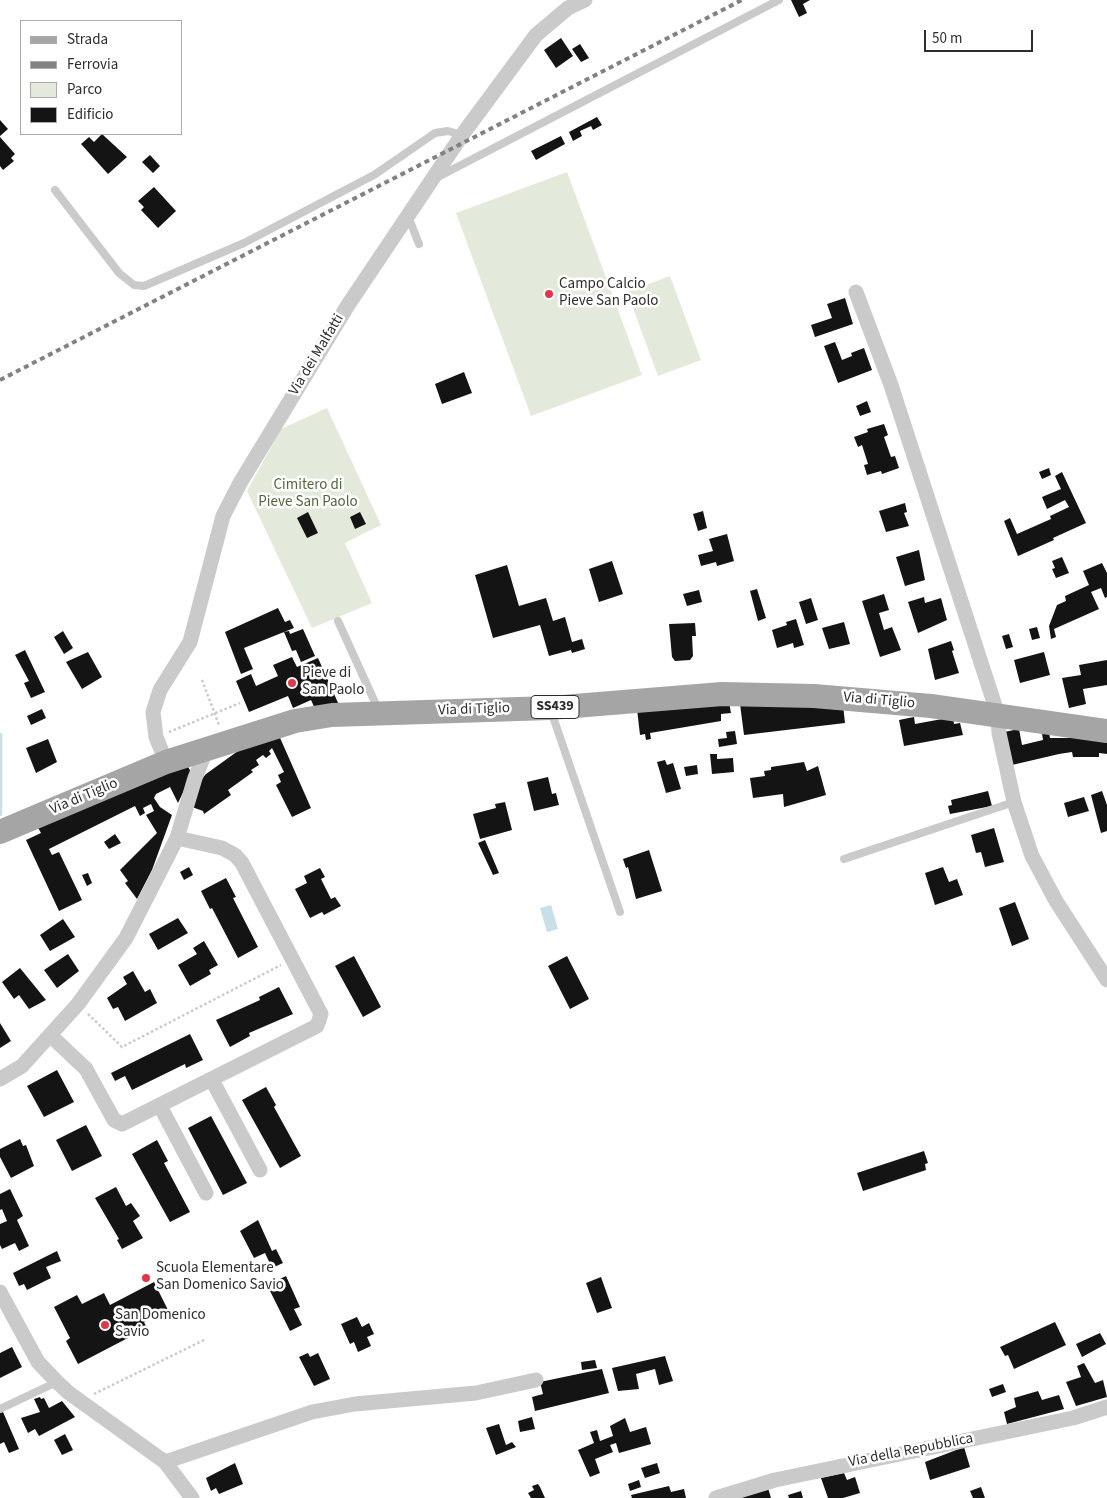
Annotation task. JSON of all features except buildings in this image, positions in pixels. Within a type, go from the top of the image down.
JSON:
[{"type":"main road","name":"Via di Tiglio","points":[[10,828],[166,762],[295,721],[332,715],[550,708],[740,695],[814,696],[931,706],[1107,731]]},
{"type":"street","name":"Via dei Malfatti","points":[[166,762],[156,737],[153,712],[160,690],[190,642],[223,516],[348,305],[407,214],[462,135],[536,35],[568,8],[585,0]]},
{"type":"street","points":[[856,292],[891,386],[998,715],[999,733],[1014,802],[1032,856],[1056,901],[1107,980]]},
{"type":"street","points":[[0,1079],[22,1066],[78,1004],[126,938],[177,838],[195,778],[217,745]]},
{"type":"street","points":[[50,1035],[86,1069],[114,1120],[122,1124],[317,1026],[320,1014],[242,863],[235,855],[222,848],[177,838]]},
{"type":"street","points":[[212,1080],[260,1170]]},
{"type":"street","points":[[160,1106],[206,1193]]},
{"type":"street","points":[[0,1292],[38,1362],[57,1382],[80,1401],[165,1462],[192,1498]]},
{"type":"street","points":[[165,1462],[312,1412],[364,1403],[476,1393],[536,1380]]},
{"type":"street","name":"Via della Repubblica","points":[[716,1498],[775,1480],[905,1451],[1074,1418],[1107,1408]]},
{"type":"lane","points":[[430,182],[779,0]]},
{"type":"lane","points":[[55,190],[119,273],[134,285],[144,286],[244,243],[374,175],[435,133],[448,131],[462,135]]},
{"type":"lane","points":[[407,214],[418,244]]},
{"type":"lane","points":[[338,621],[380,713]]},
{"type":"lane","points":[[550,708],[620,912]]},
{"type":"lane","points":[[844,859],[1014,802]]},
{"type":"lane","points":[[0,1409],[57,1382]]},
{"type":"path","points":[[202,680],[215,713],[217,745]]},
{"type":"path","points":[[156,737],[240,703]]},
{"type":"path","points":[[78,1004],[122,1047],[292,960]]},
{"type":"path","points":[[80,1401],[206,1339]]},
{"type":"green space","name":"Campo Calcio Pieve San Paolo","points":[[567,172],[642,375],[531,416],[456,213]]},
{"type":"green space","points":[[670,276],[701,360],[658,376],[627,292]]},
{"type":"green space","name":"Cimitero di Pieve San Paolo","points":[[327,408],[381,525],[345,543],[372,603],[312,628],[247,491],[281,429]]},
{"type":"water","points":[[551,905],[558,929],[547,932],[540,908]]},
{"type":"waterway","points":[[0,735],[0,814]]},
{"type":"railway","points":[[0,380],[742,0]]},
{"type":"place","name":"Campo Calcio Pieve San Paolo","points":[[549,294]]},
{"type":"place","name":"Pieve di San Paolo","points":[[292,683]]},
{"type":"place","name":"Scuola Elementare San Domenico Savio","points":[[146,1278]]},
{"type":"place","name":"San Domenico Savio","points":[[105,1325]]}]
